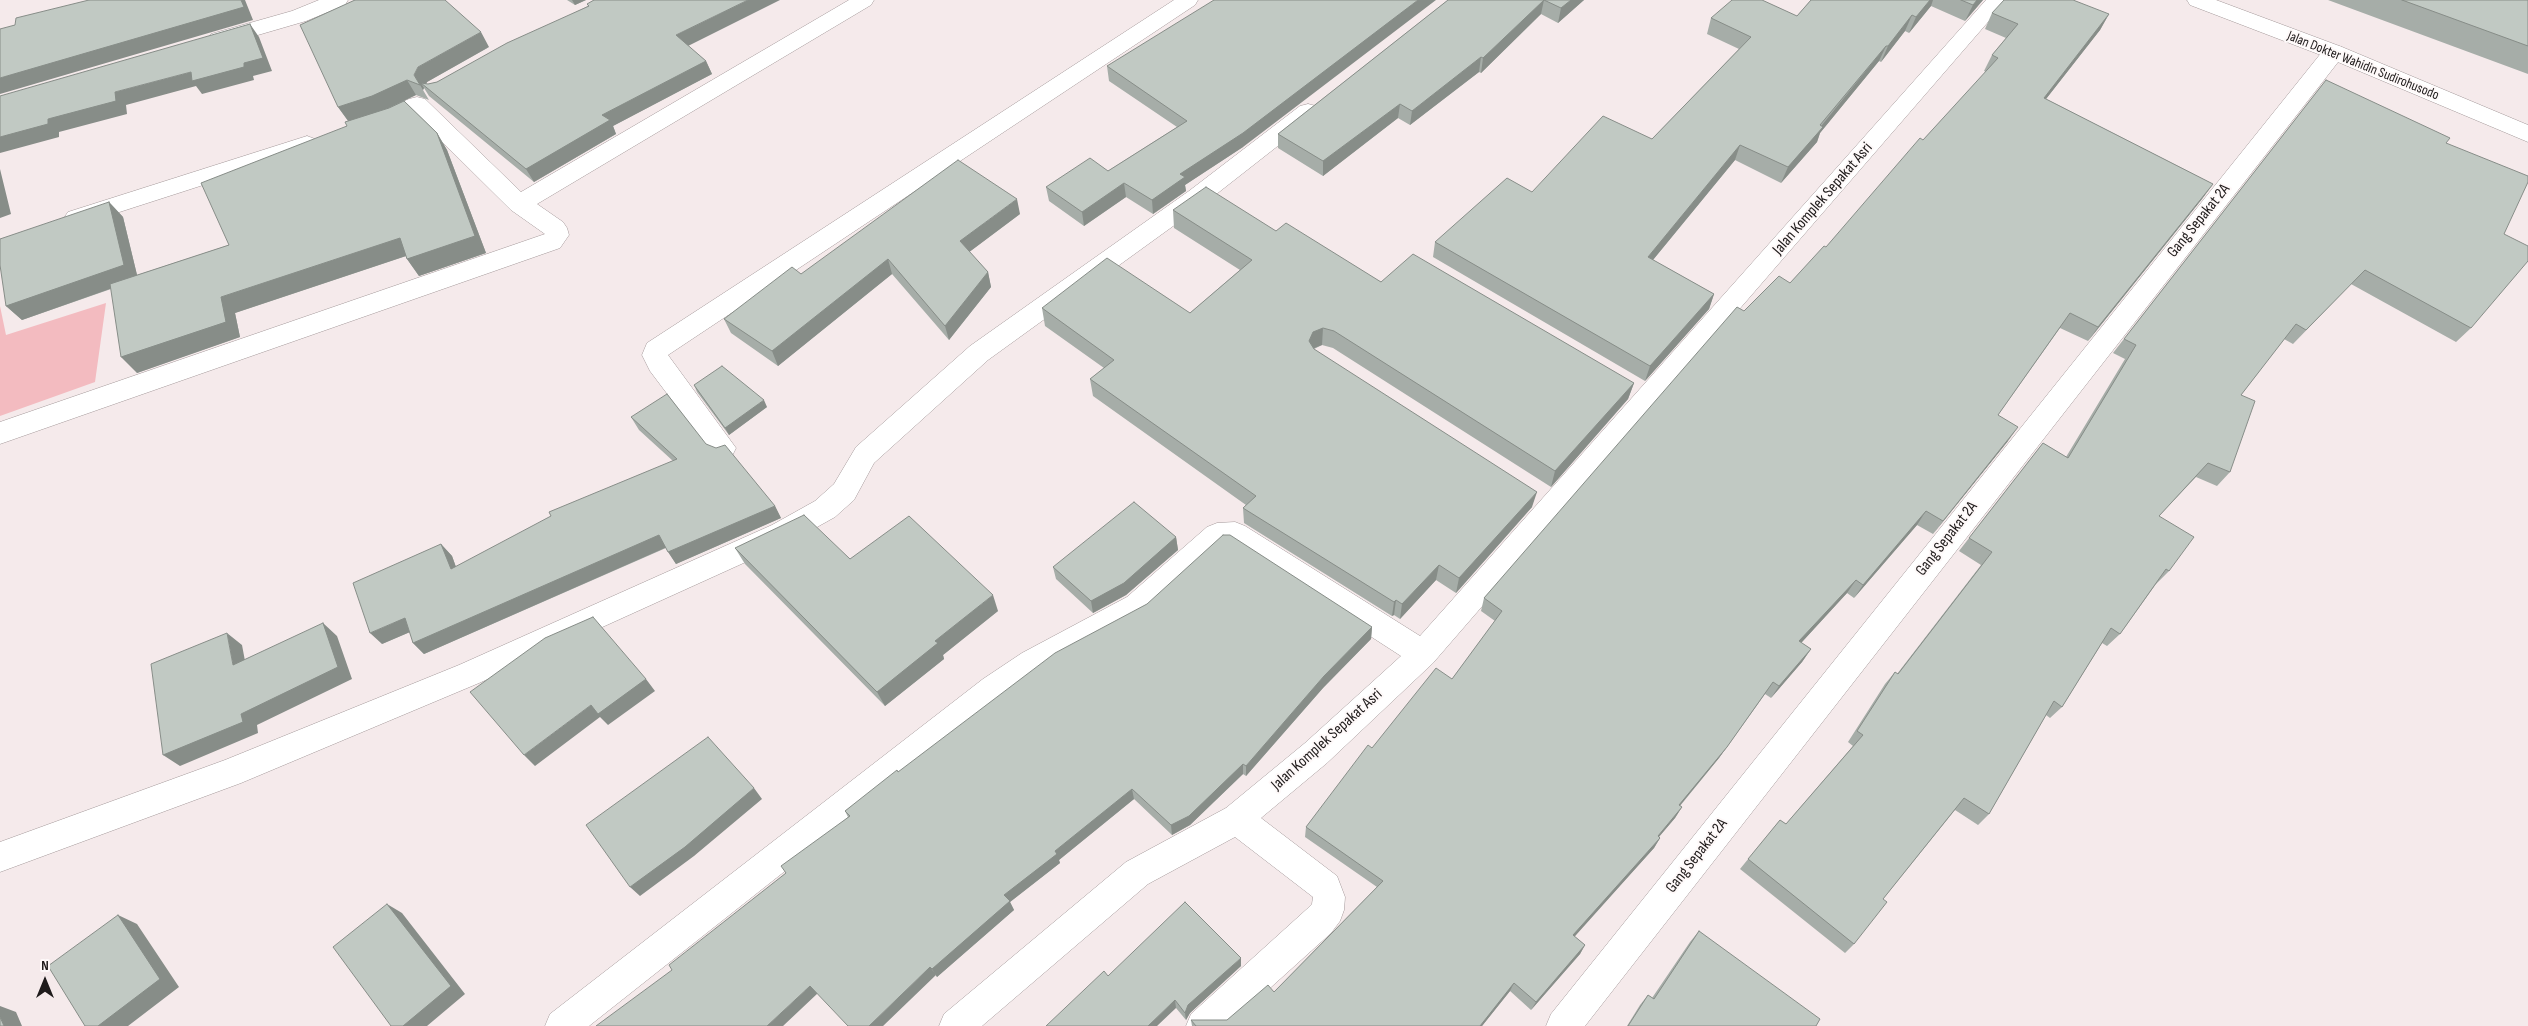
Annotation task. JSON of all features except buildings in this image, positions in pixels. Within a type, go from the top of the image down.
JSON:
[{"type":"street","points":[[196,46],[299,16],[338,0]]},
{"type":"street","points":[[519,204],[864,0]]},
{"type":"street","points":[[723,448],[659,364],[655,356],[656,350],[1188,0]]},
{"type":"street","name":"Jalan Komplek Sepakat Asri","points":[[956,1026],[1137,873],[1237,818],[1316,753],[1422,654],[1545,499],[1639,392],[1997,0]]},
{"type":"street","name":"Jalan Dokter Wahidin Sudirohusodo","points":[[2197,0],[2334,52],[2528,134]]},
{"type":"street","name":"Gang Sepakat 2A","points":[[1563,1026],[2334,52]]},
{"type":"street","points":[[0,857],[230,773],[468,674],[782,533],[825,509],[844,492],[866,455],[979,353],[1197,197],[1328,95]]},
{"type":"street","points":[[0,433],[552,242],[557,235],[555,228],[519,204],[417,104],[391,118],[358,128]]},
{"type":"street","points":[[57,224],[323,138]]},
{"type":"street","points":[[562,1026],[994,688],[1032,662],[1137,606],[1217,535],[1235,534],[1422,654]]},
{"type":"street","points":[[1204,1026],[1319,922],[1328,910],[1329,897],[1326,887],[1237,818]]},
{"type":"shaded area","points":[[106,303],[95,382],[0,416],[0,306],[6,335]]}]
